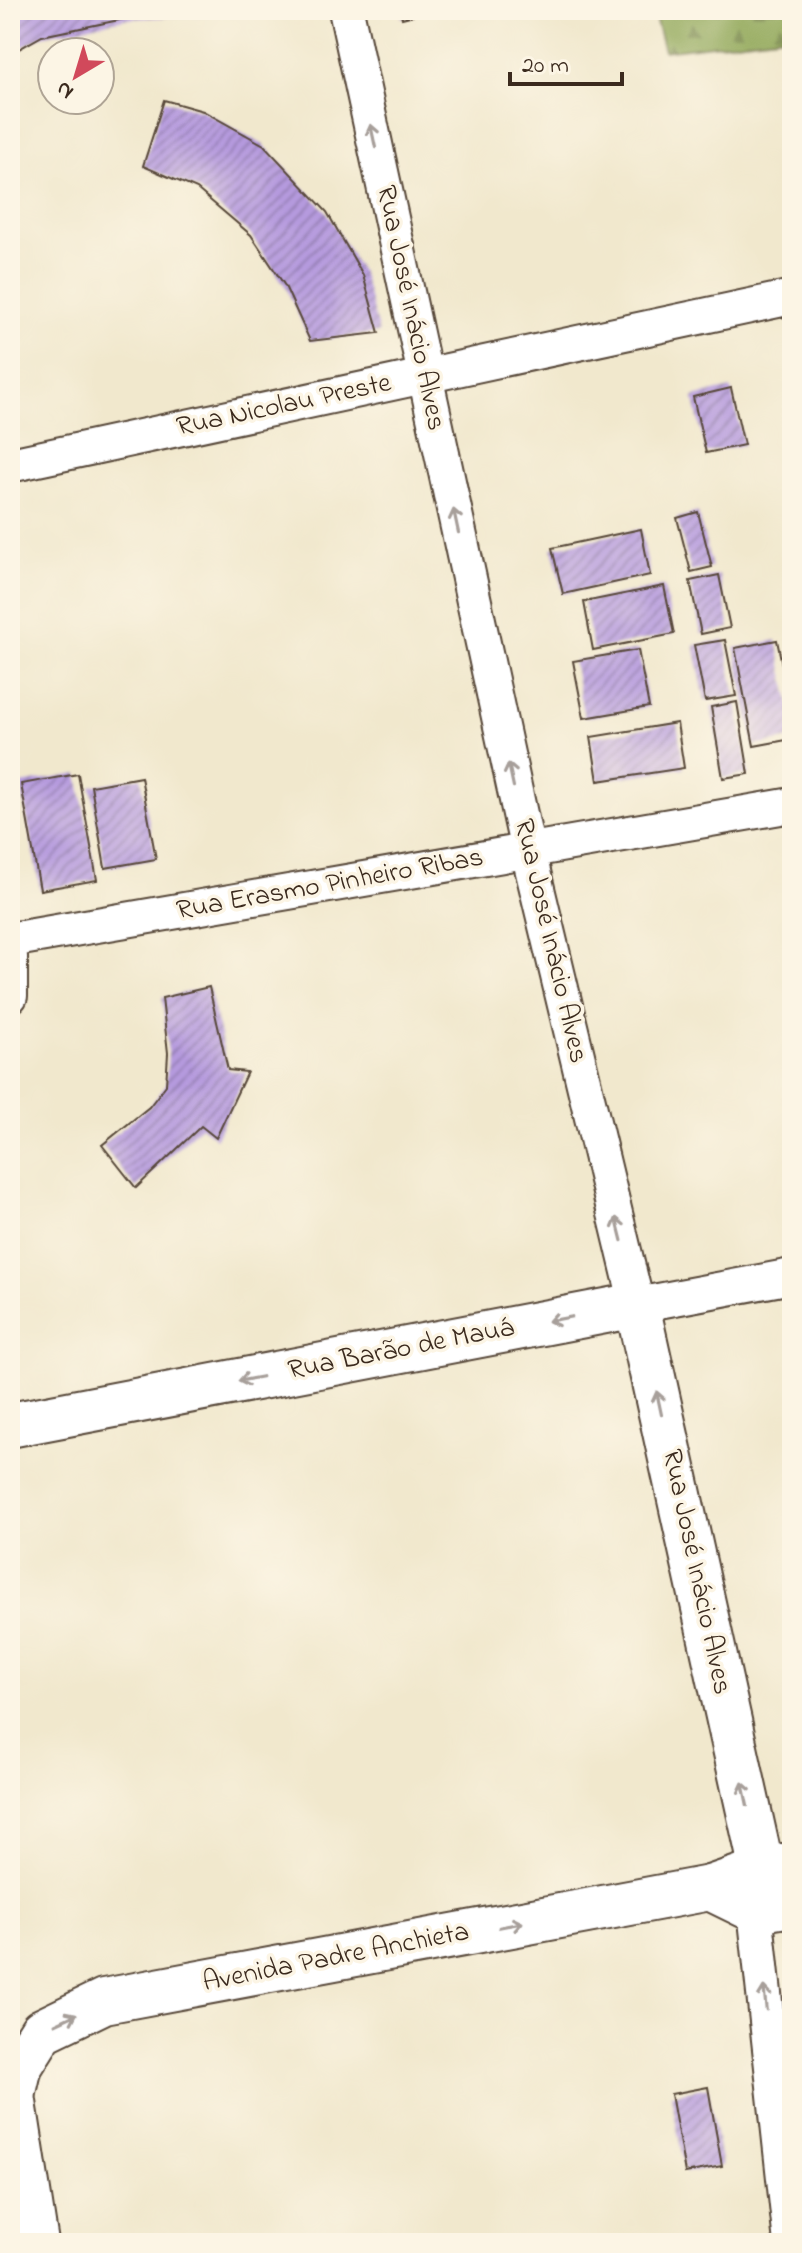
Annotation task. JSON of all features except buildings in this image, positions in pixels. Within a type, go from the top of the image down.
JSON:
[{"type":"main road","name":"Rua Barão de Mauá","points":[[10,1425],[637,1305]]},
{"type":"main road","name":"Rua José Inácio Alves","points":[[637,1305],[775,1887]]},
{"type":"main road","name":"Avenida Padre Anchieta","points":[[11,2081],[42,2031],[104,2001],[710,1888],[775,1887]]},
{"type":"main road","points":[[11,2081],[36,2243]]},
{"type":"street","name":"Rua José Inácio Alves","points":[[346,10],[528,851],[637,1305]]},
{"type":"street","name":"Rua Nicolau Preste","points":[[10,465],[792,297]]},
{"type":"street","name":"Rua Erasmo Pinheiro Ribas","points":[[10,940],[792,805]]},
{"type":"street","points":[[10,957],[10,996]]},
{"type":"street","name":"Rua Barão de Mauá","points":[[637,1305],[792,1276]]},
{"type":"street","points":[[775,1887],[791,2243]]},
{"type":"green space","points":[[653,10],[787,10],[792,35],[664,51]]}]
